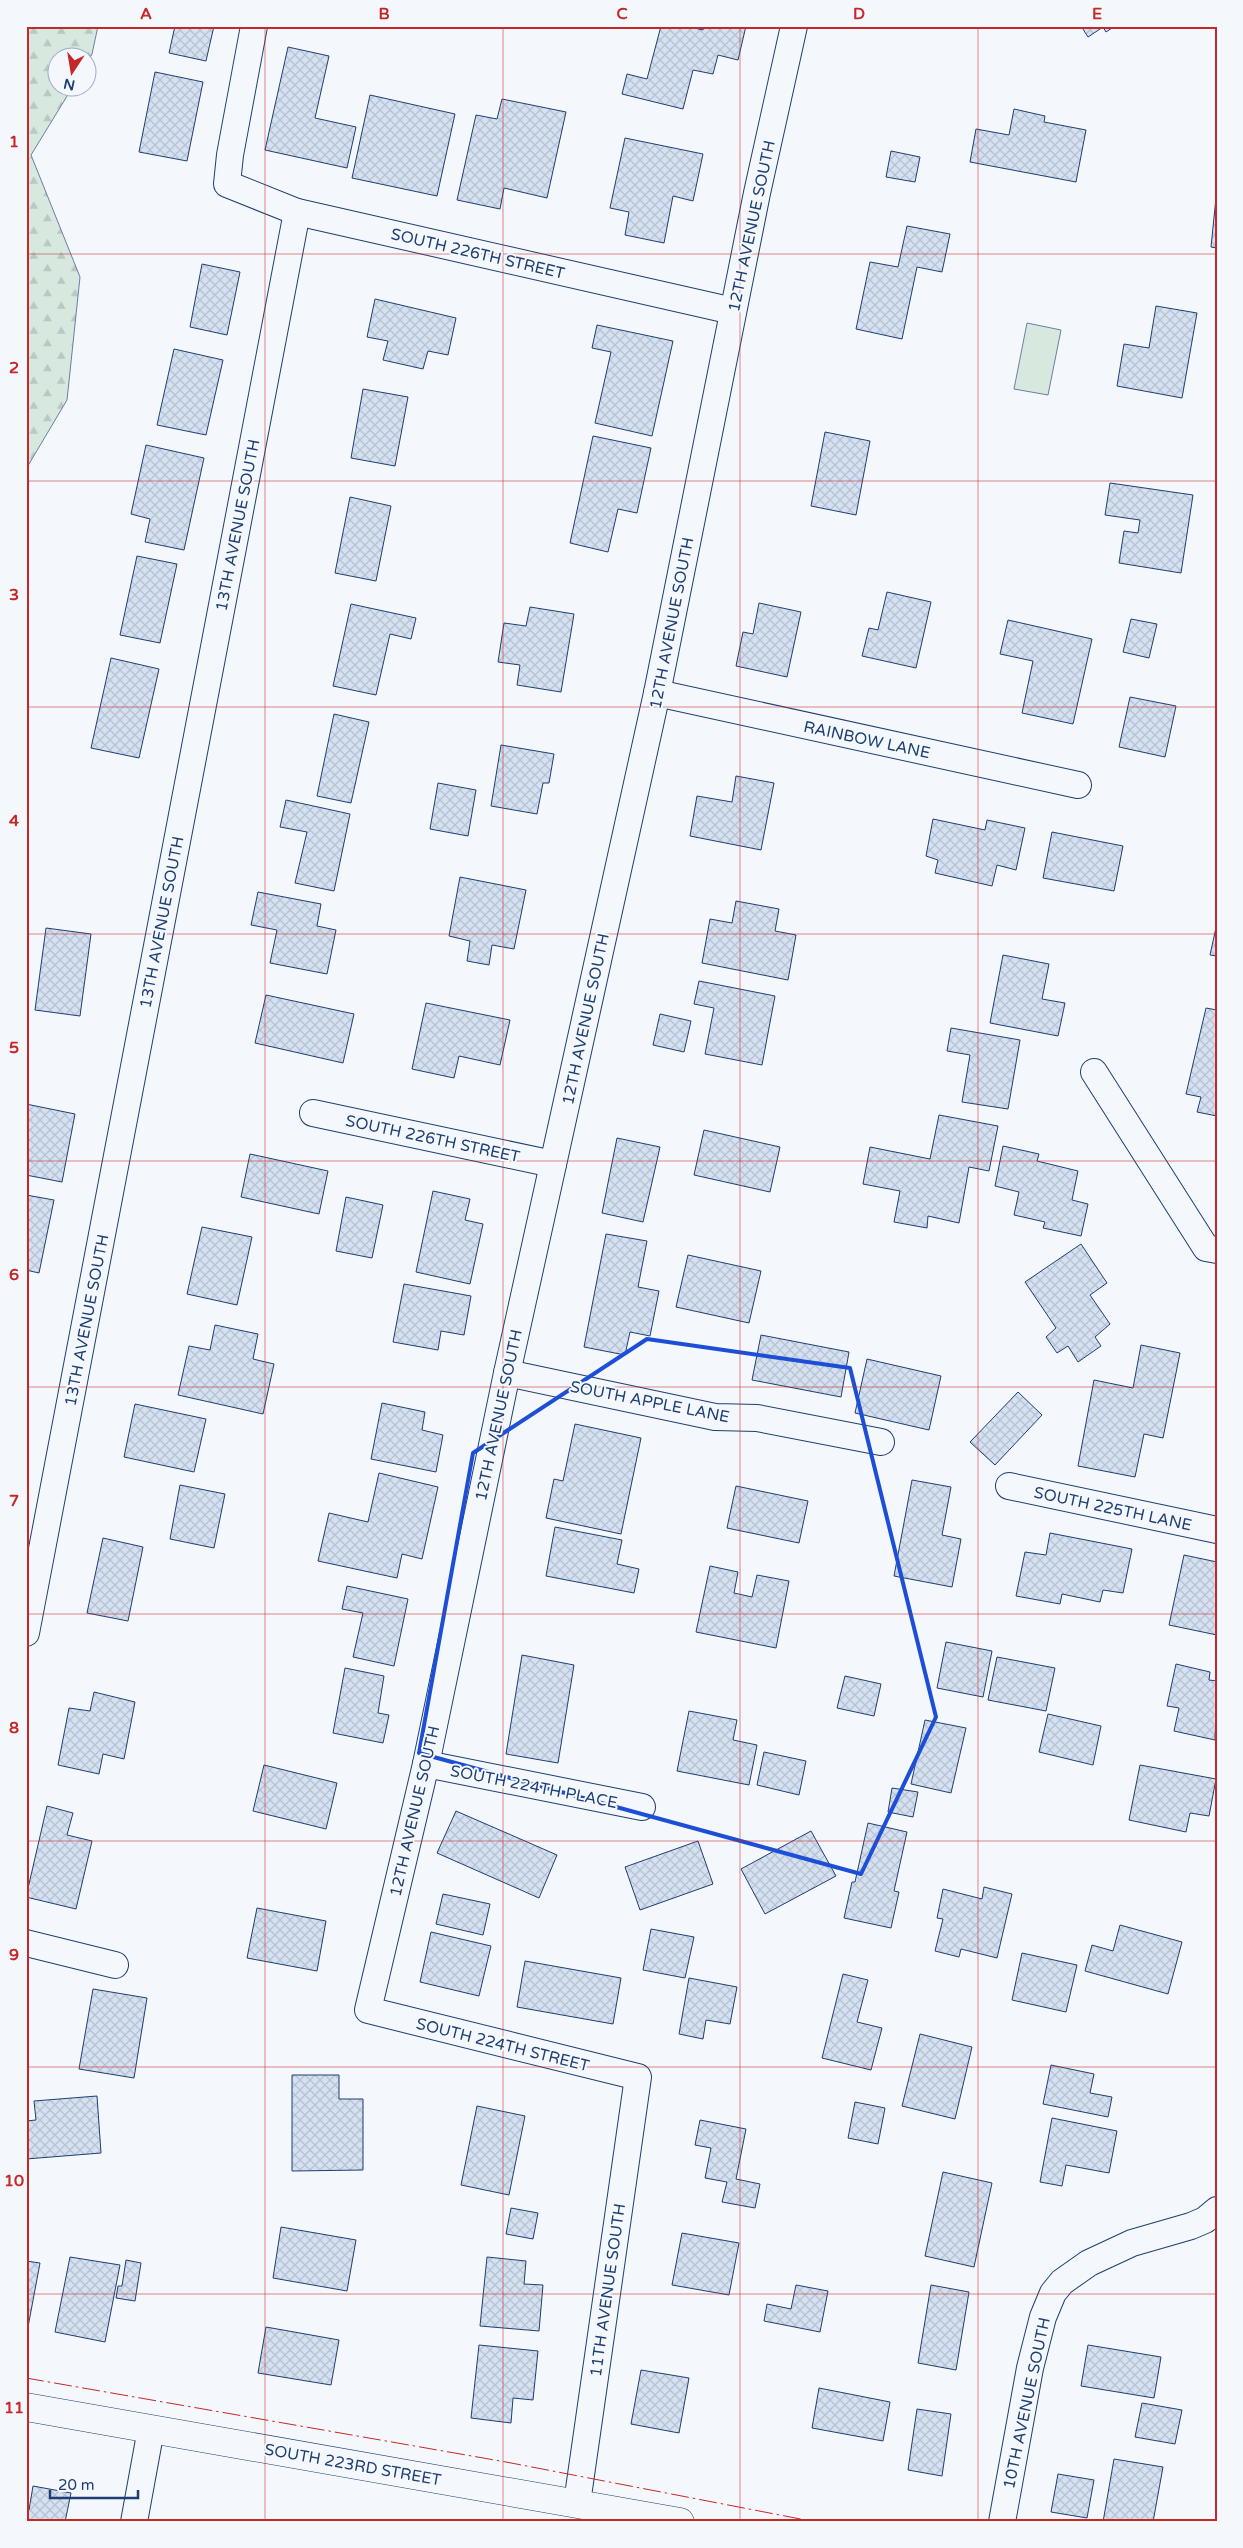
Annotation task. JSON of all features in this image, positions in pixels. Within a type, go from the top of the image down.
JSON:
[{"type":"street","name":"SOUTH 226TH STREET","points":[[254,26],[226,184],[297,212],[733,311]]},
{"type":"street","name":"12TH AVENUE SOUTH","points":[[368,2010],[426,1764],[507,1373],[657,692],[733,311],[794,26]]},
{"type":"street","name":"13TH AVENUE SOUTH","points":[[26,1633],[297,212]]},
{"type":"street","name":"RAINBOW LANE","points":[[657,692],[1078,785]]},
{"type":"street","points":[[1094,1072],[1206,1248],[1217,1250]]},
{"type":"street","name":"SOUTH 226TH STREET","points":[[313,1113],[553,1164]]},
{"type":"street","name":"SOUTH APPLE LANE","points":[[507,1373],[714,1417],[757,1418],[882,1442]]},
{"type":"street","name":"SOUTH 225TH LANE","points":[[1009,1486],[1217,1530]]},
{"type":"street","name":"SOUTH 224TH PLACE","points":[[426,1764],[642,1807]]},
{"type":"street","points":[[26,1943],[115,1965]]},
{"type":"street","name":"SOUTH 224TH STREET","points":[[368,2010],[638,2077]]},
{"type":"street","name":"11TH AVENUE SOUTH","points":[[577,2503],[638,2077]]},
{"type":"street","name":"10TH AVENUE SOUTH","points":[[1002,2522],[1030,2368],[1043,2317],[1053,2293],[1072,2274],[1088,2263],[1132,2243],[1191,2226],[1205,2220],[1217,2210]]},
{"type":"street","name":"SOUTH 223RD STREET","points":[[26,2407],[680,2522]]},
{"type":"street","points":[[134,2522],[151,2429]]},
{"type":"highlighted area","points":[[647,1339],[850,1368],[936,1717],[861,1874],[419,1753],[473,1453]]},
{"type":"green space","points":[[26,26],[98,26],[93,48],[48,48],[48,98],[66,98],[31,155],[80,277],[67,400],[26,469]]},
{"type":"green space","points":[[1027,323],[1061,330],[1048,395],[1014,389]]},
{"type":"building","points":[[175,26],[214,26],[206,61],[169,53]]},
{"type":"building","points":[[661,26],[686,26],[703,30],[704,26],[746,26],[738,60],[718,55],[713,74],[693,70],[683,109],[622,94],[627,74],[647,79]]},
{"type":"building","points":[[1081,26],[1115,26],[1106,32],[1103,27],[1088,37]]},
{"type":"building","points":[[288,47],[329,56],[315,118],[356,127],[347,168],[265,150]]},
{"type":"building","points":[[155,72],[203,82],[187,161],[139,152]]},
{"type":"building","points":[[370,95],[455,114],[437,196],[352,178]]},
{"type":"building","points":[[502,99],[566,112],[547,198],[504,188],[500,209],[457,200],[476,115],[497,119]]},
{"type":"building","points":[[1014,109],[1045,116],[1044,122],[1086,130],[1076,182],[970,162],[976,129],[1009,135]]},
{"type":"building","points":[[625,138],[703,154],[693,201],[673,196],[664,243],[625,235],[629,212],[610,208]]},
{"type":"building","points":[[891,151],[920,157],[915,182],[886,177]]},
{"type":"building","points":[[1217,188],[1217,248],[1211,247]]},
{"type":"building","points":[[907,226],[950,234],[942,272],[917,267],[902,339],[856,329],[870,262],[898,267]]},
{"type":"building","points":[[202,264],[240,272],[227,335],[190,327]]},
{"type":"building","points":[[375,299],[456,318],[448,355],[428,351],[423,369],[383,360],[388,341],[367,337]]},
{"type":"building","points":[[1156,306],[1197,313],[1182,398],[1117,386],[1124,344],[1149,348]]},
{"type":"building","points":[[597,325],[673,341],[652,436],[595,423],[611,352],[592,348]]},
{"type":"building","points":[[174,349],[223,360],[206,435],[157,425]]},
{"type":"building","points":[[363,389],[408,397],[395,466],[351,458]]},
{"type":"building","points":[[825,432],[870,441],[856,515],[811,506]]},
{"type":"building","points":[[593,436],[651,448],[637,513],[618,509],[608,552],[570,543]]},
{"type":"building","points":[[146,445],[204,458],[184,550],[145,542],[150,519],[131,514]]},
{"type":"building","points":[[1110,483],[1193,495],[1181,573],[1119,563],[1124,531],[1138,533],[1140,520],[1105,515]]},
{"type":"building","points":[[350,497],[391,506],[376,581],[335,573]]},
{"type":"building","points":[[137,556],[177,564],[160,643],[120,635]]},
{"type":"building","points":[[887,592],[931,602],[916,668],[862,656],[869,628],[878,630]]},
{"type":"building","points":[[759,603],[801,612],[787,677],[736,666],[743,632],[753,634]]},
{"type":"building","points":[[351,604],[416,618],[411,639],[390,634],[376,695],[333,686]]},
{"type":"building","points":[[530,607],[574,614],[561,692],[517,685],[520,665],[498,662],[504,623],[526,626]]},
{"type":"building","points":[[1131,619],[1157,624],[1149,658],[1123,652]]},
{"type":"building","points":[[1008,620],[1092,639],[1073,724],[1022,713],[1033,661],[1000,654]]},
{"type":"building","points":[[111,658],[159,669],[139,758],[91,748]]},
{"type":"building","points":[[1130,697],[1176,706],[1165,757],[1119,747]]},
{"type":"building","points":[[334,714],[369,722],[351,803],[317,796]]},
{"type":"building","points":[[501,745],[554,754],[549,783],[543,783],[537,814],[491,806]]},
{"type":"building","points":[[736,776],[774,783],[761,850],[690,836],[697,796],[732,802]]},
{"type":"building","points":[[438,783],[476,790],[468,836],[430,829]]},
{"type":"building","points":[[286,800],[350,814],[334,891],[295,883],[307,832],[280,827]]},
{"type":"building","points":[[933,819],[985,830],[987,820],[1025,828],[1016,870],[997,865],[992,886],[935,873],[938,860],[926,856]]},
{"type":"building","points":[[1052,832],[1123,846],[1114,891],[1043,878]]},
{"type":"building","points":[[460,877],[526,890],[514,949],[492,945],[489,965],[467,961],[470,941],[449,936]]},
{"type":"building","points":[[258,892],[321,904],[317,926],[336,930],[327,974],[270,963],[277,930],[251,925]]},
{"type":"building","points":[[736,901],[779,909],[775,931],[796,935],[788,980],[702,963],[710,919],[732,923]]},
{"type":"building","points":[[1217,923],[1217,956],[1210,955]]},
{"type":"building","points":[[46,928],[91,934],[80,1016],[35,1010]]},
{"type":"building","points":[[1003,955],[1049,964],[1042,999],[1065,1003],[1058,1036],[990,1023]]},
{"type":"building","points":[[699,981],[775,996],[762,1065],[705,1054],[714,1008],[694,1004]]},
{"type":"building","points":[[266,995],[354,1014],[343,1063],[255,1043]]},
{"type":"building","points":[[426,1003],[510,1020],[500,1065],[459,1056],[454,1078],[412,1069]]},
{"type":"building","points":[[1206,1008],[1217,1010],[1217,1116],[1197,1112],[1201,1097],[1186,1094]]},
{"type":"building","points":[[660,1014],[691,1021],[684,1052],[653,1045]]},
{"type":"building","points":[[951,1028],[1020,1040],[1008,1109],[962,1102],[970,1055],[947,1051]]},
{"type":"building","points":[[26,1104],[75,1114],[62,1182],[26,1175]]},
{"type":"building","points":[[939,1115],[998,1126],[989,1171],[969,1167],[959,1223],[928,1216],[927,1228],[894,1222],[900,1191],[863,1184],[870,1147],[930,1159]]},
{"type":"building","points":[[704,1130],[780,1147],[770,1192],[694,1175]]},
{"type":"building","points":[[617,1138],[660,1147],[643,1222],[602,1213]]},
{"type":"building","points":[[1003,1146],[1039,1154],[1037,1161],[1078,1171],[1072,1200],[1088,1204],[1081,1236],[1043,1228],[1045,1222],[1014,1215],[1019,1192],[995,1186]]},
{"type":"building","points":[[250,1154],[328,1171],[319,1214],[241,1197]]},
{"type":"building","points":[[433,1191],[470,1199],[465,1220],[483,1224],[470,1284],[416,1272]]},
{"type":"building","points":[[26,1195],[54,1200],[39,1273],[26,1270]]},
{"type":"building","points":[[346,1197],[383,1205],[372,1258],[336,1251]]},
{"type":"building","points":[[202,1227],[252,1237],[237,1305],[187,1294]]},
{"type":"building","points":[[606,1234],[647,1241],[638,1287],[659,1291],[650,1336],[630,1332],[625,1355],[584,1347]]},
{"type":"building","points":[[1081,1244],[1107,1283],[1090,1295],[1110,1324],[1095,1337],[1101,1346],[1078,1362],[1068,1346],[1057,1353],[1046,1337],[1056,1328],[1025,1282]]},
{"type":"building","points":[[688,1255],[761,1271],[749,1323],[676,1307]]},
{"type":"building","points":[[404,1284],[471,1296],[464,1335],[441,1331],[438,1350],[393,1342]]},
{"type":"building","points":[[215,1325],[258,1334],[253,1359],[274,1364],[263,1414],[178,1395],[189,1346],[210,1350]]},
{"type":"building","points":[[761,1335],[849,1352],[841,1397],[752,1380]]},
{"type":"building","points":[[1141,1345],[1180,1353],[1163,1438],[1144,1434],[1135,1477],[1078,1466],[1094,1380],[1133,1388]]},
{"type":"building","points":[[867,1359],[941,1376],[929,1430],[855,1413]]},
{"type":"building","points":[[1018,1392],[1042,1415],[995,1465],[970,1442]]},
{"type":"building","points":[[382,1403],[425,1412],[422,1430],[443,1435],[436,1472],[371,1459]]},
{"type":"building","points":[[135,1404],[206,1419],[194,1472],[124,1457]]},
{"type":"building","points":[[575,1424],[641,1438],[621,1534],[546,1518],[554,1479],[563,1481]]},
{"type":"building","points":[[379,1473],[438,1487],[422,1559],[402,1554],[397,1578],[318,1561],[329,1513],[368,1522]]},
{"type":"building","points":[[912,1480],[951,1487],[942,1535],[961,1539],[952,1587],[894,1576]]},
{"type":"building","points":[[180,1485],[225,1494],[214,1548],[170,1539]]},
{"type":"building","points":[[736,1486],[808,1501],[799,1543],[727,1528]]},
{"type":"building","points":[[555,1527],[622,1540],[617,1564],[639,1569],[634,1593],[546,1576]]},
{"type":"building","points":[[1050,1533],[1132,1549],[1123,1593],[1103,1590],[1100,1602],[1062,1594],[1060,1604],[1016,1596],[1025,1552],[1046,1555]]},
{"type":"building","points":[[103,1538],[143,1547],[128,1621],[87,1613]]},
{"type":"building","points":[[1184,1555],[1217,1562],[1217,1635],[1169,1625]]},
{"type":"building","points":[[710,1566],[738,1572],[734,1593],[752,1597],[757,1575],[789,1581],[776,1648],[696,1632]]},
{"type":"building","points":[[347,1586],[408,1599],[394,1666],[353,1657],[363,1613],[342,1609]]},
{"type":"building","points":[[946,1642],[992,1651],[983,1697],[937,1688]]},
{"type":"building","points":[[522,1655],[574,1665],[558,1763],[506,1754]]},
{"type":"building","points":[[997,1657],[1055,1668],[1046,1711],[988,1700]]},
{"type":"building","points":[[1176,1664],[1210,1672],[1209,1680],[1217,1681],[1215,1740],[1174,1731],[1179,1708],[1167,1706]]},
{"type":"building","points":[[345,1668],[384,1676],[378,1713],[389,1715],[383,1743],[333,1733]]},
{"type":"building","points":[[845,1676],[881,1684],[874,1716],[837,1708]]},
{"type":"building","points":[[94,1692],[135,1702],[124,1759],[103,1754],[99,1774],[58,1765],[69,1708],[90,1711]]},
{"type":"building","points":[[689,1711],[737,1720],[733,1740],[757,1745],[749,1785],[677,1771]]},
{"type":"building","points":[[1048,1714],[1101,1726],[1093,1765],[1039,1752]]},
{"type":"building","points":[[925,1720],[966,1728],[951,1793],[911,1784]]},
{"type":"building","points":[[764,1752],[806,1761],[799,1795],[757,1785]]},
{"type":"building","points":[[264,1765],[337,1783],[326,1829],[253,1811]]},
{"type":"building","points":[[1140,1765],[1216,1779],[1209,1816],[1190,1813],[1186,1832],[1129,1820]]},
{"type":"building","points":[[892,1788],[918,1792],[913,1817],[888,1812]]},
{"type":"building","points":[[47,1806],[73,1813],[67,1835],[92,1841],[76,1909],[26,1897]]},
{"type":"building","points":[[456,1811],[557,1855],[539,1898],[437,1853]]},
{"type":"building","points":[[868,1823],[907,1832],[894,1891],[899,1892],[891,1928],[844,1918],[852,1882],[855,1882]]},
{"type":"building","points":[[811,1831],[836,1876],[765,1914],[741,1869]]},
{"type":"building","points":[[698,1841],[713,1884],[640,1910],[625,1867]]},
{"type":"building","points":[[984,1887],[1012,1894],[997,1958],[961,1949],[959,1957],[935,1951],[943,1919],[937,1918],[943,1889],[982,1899]]},
{"type":"building","points":[[443,1894],[490,1904],[483,1935],[436,1924]]},
{"type":"building","points":[[257,1908],[326,1921],[317,1971],[247,1958]]},
{"type":"building","points":[[1120,1925],[1182,1942],[1168,1994],[1085,1971],[1092,1945],[1113,1951]]},
{"type":"building","points":[[651,1929],[694,1937],[685,1978],[643,1970]]},
{"type":"building","points":[[431,1932],[491,1946],[479,1996],[420,1982]]},
{"type":"building","points":[[1022,1953],[1077,1965],[1066,2012],[1012,2000]]},
{"type":"building","points":[[525,1961],[621,1978],[613,2024],[517,2007]]},
{"type":"building","points":[[843,1974],[868,1980],[857,2022],[882,2028],[871,2070],[822,2058]]},
{"type":"building","points":[[689,1978],[737,1987],[730,2024],[706,2020],[703,2039],[679,2034]]},
{"type":"building","points":[[93,1989],[147,1998],[134,2078],[79,2069]]},
{"type":"building","points":[[920,2034],[972,2047],[955,2119],[902,2106]]},
{"type":"building","points":[[1051,2065],[1094,2074],[1090,2093],[1112,2097],[1108,2117],[1043,2104]]},
{"type":"building","points":[[292,2075],[339,2075],[339,2099],[363,2099],[363,2170],[292,2171]]},
{"type":"building","points":[[97,2096],[101,2153],[26,2159],[26,2121],[36,2120],[34,2101]]},
{"type":"building","points":[[855,2102],[885,2108],[878,2144],[848,2138]]},
{"type":"building","points":[[477,2106],[525,2116],[509,2195],[461,2185]]},
{"type":"building","points":[[1052,2118],[1117,2131],[1109,2173],[1066,2165],[1062,2186],[1040,2182]]},
{"type":"building","points":[[700,2120],[746,2129],[736,2179],[760,2184],[755,2208],[722,2202],[727,2182],[705,2178],[711,2148],[695,2145]]},
{"type":"building","points":[[943,2172],[992,2183],[974,2267],[925,2256]]},
{"type":"building","points":[[511,2208],[538,2213],[533,2239],[506,2234]]},
{"type":"building","points":[[281,2227],[356,2240],[347,2291],[273,2278]]},
{"type":"building","points":[[682,2233],[739,2243],[729,2295],[672,2285]]},
{"type":"building","points":[[70,2257],[120,2265],[105,2342],[55,2332]]},
{"type":"building","points":[[487,2257],[526,2261],[524,2284],[543,2285],[539,2331],[480,2326]]},
{"type":"building","points":[[126,2260],[141,2263],[135,2301],[116,2298],[118,2286],[122,2286]]},
{"type":"building","points":[[26,2261],[40,2263],[28,2327],[26,2326]]},
{"type":"building","points":[[796,2285],[828,2291],[820,2332],[764,2321],[767,2304],[791,2309]]},
{"type":"building","points":[[931,2285],[969,2292],[956,2370],[918,2363]]},
{"type":"building","points":[[266,2327],[339,2340],[331,2385],[258,2373]]},
{"type":"building","points":[[479,2345],[538,2351],[533,2400],[513,2398],[511,2423],[471,2418]]},
{"type":"building","points":[[1088,2345],[1161,2357],[1154,2398],[1081,2386]]},
{"type":"building","points":[[641,2370],[689,2378],[679,2433],[631,2424]]},
{"type":"building","points":[[819,2388],[890,2402],[883,2441],[812,2428]]},
{"type":"building","points":[[1142,2403],[1182,2410],[1175,2444],[1135,2437]]},
{"type":"building","points":[[917,2409],[951,2414],[942,2476],[908,2470]]},
{"type":"building","points":[[1114,2459],[1163,2467],[1153,2522],[1103,2522]]},
{"type":"building","points":[[1058,2474],[1094,2480],[1087,2518],[1051,2512]]},
{"type":"building","points":[[33,2486],[71,2493],[65,2522],[26,2522],[26,2509],[29,2510]]},
{"type":"power","points":[[26,2378],[506,2462],[816,2522]]}]
